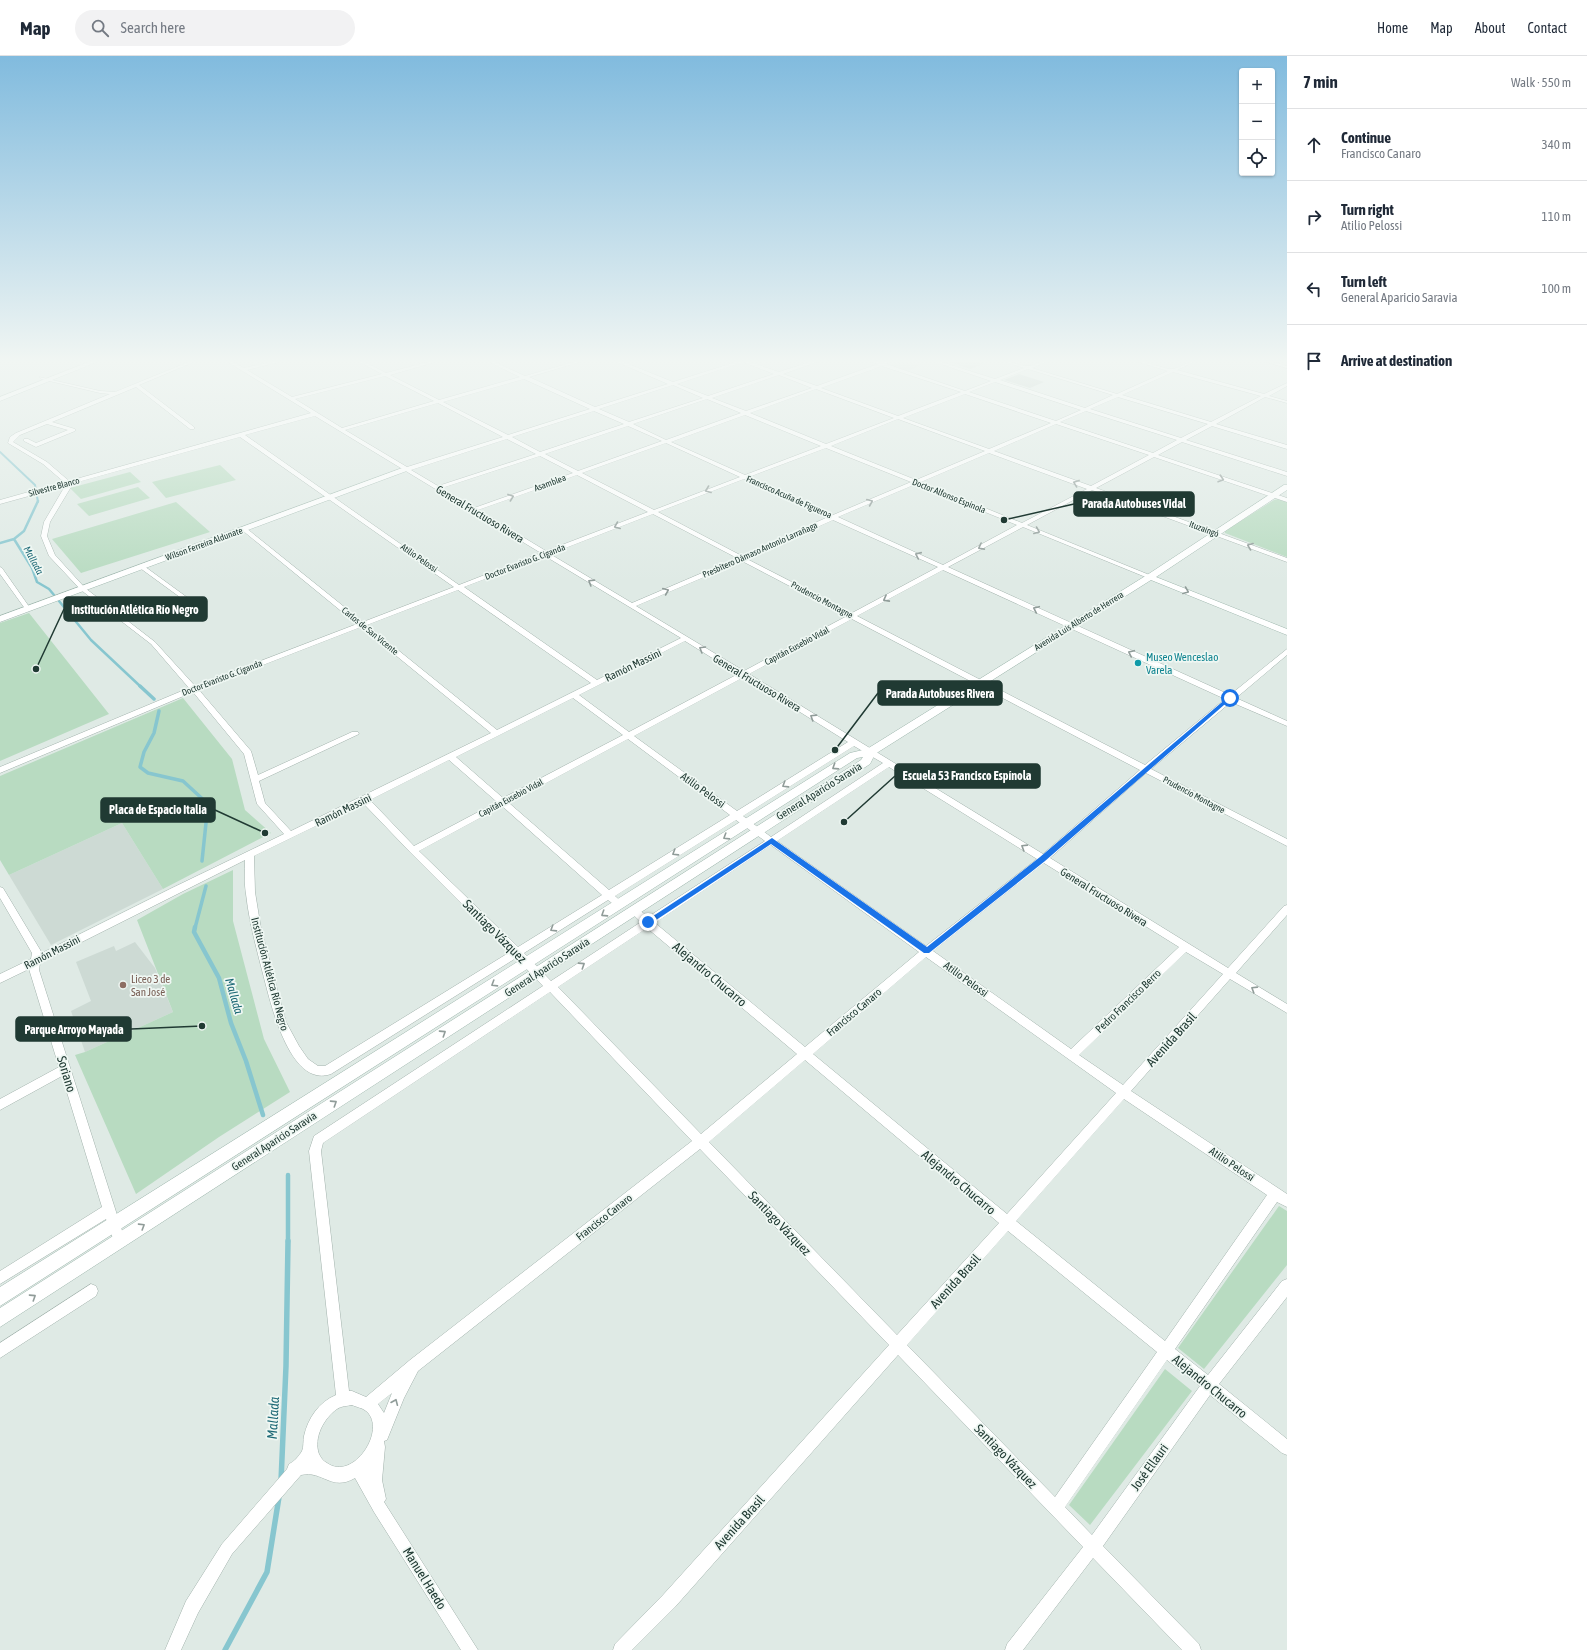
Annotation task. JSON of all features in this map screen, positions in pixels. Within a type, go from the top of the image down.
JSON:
[{"type":"main road","name":"Wilson Ferreira Aldunate","points":[[0,619],[408,469]]},
{"type":"main road","name":"Avenida Luis Alberto de Herrera","points":[[870,752],[1150,577],[1287,487]]},
{"type":"main road","name":"Doctor Alfonso Espínola","points":[[1150,577],[1287,632]]},
{"type":"main road","name":"General Aparicio Saravia","points":[[0,1318],[532,968],[619,904],[866,762],[870,752]]},
{"type":"main road","name":"General Aparicio Saravia","points":[[0,1297],[114,1224],[532,968],[634,911],[753,827]]},
{"type":"street","points":[[22,433],[12,438],[10,442],[45,463],[68,483],[68,487],[47,522],[44,536],[52,556],[83,589],[153,643],[194,689],[248,753],[261,804],[290,835]]},
{"type":"street","points":[[26,440],[36,445],[65,433]]},
{"type":"street","name":"Silvestre Blanco","points":[[0,502],[247,433]]},
{"type":"street","name":"General Fructuoso Rivera","points":[[349,433],[889,763],[1287,1009]]},
{"type":"street","name":"Prudencio Montagne","points":[[500,433],[743,558],[1287,843]]},
{"type":"street","points":[[408,469],[518,433]]},
{"type":"street","points":[[438,488],[601,433]]},
{"type":"street","name":"Francisco Acuña de Figueroa","points":[[651,433],[1287,724]]},
{"type":"street","name":"Asamblea","points":[[474,510],[689,433]]},
{"type":"street","name":"Doctor Alfonso Espínola","points":[[796,433],[1150,577]]},
{"type":"street","name":"Doctor Evaristo G. Ciganda","points":[[0,770],[194,689],[745,476],[859,433]]},
{"type":"street","name":"Ituzaingó","points":[[941,433],[1287,560]]},
{"type":"street","name":"Presbítero Dámaso Antonio Larrañaga","points":[[630,606],[1031,433]]},
{"type":"street","points":[[1086,433],[1287,500]]},
{"type":"street","points":[[1161,433],[1287,474]]},
{"type":"street","name":"Capitán Eusebio Vidal","points":[[413,850],[1195,433]]},
{"type":"street","points":[[1243,433],[1287,447]]},
{"type":"street","name":"Atilio Pelossi","points":[[241,435],[460,586],[596,683]]},
{"type":"street","name":"Carlos de San Vicente","points":[[244,529],[496,733]]},
{"type":"street","points":[[142,567],[201,610]]},
{"type":"street","points":[[0,568],[28,609]]},
{"type":"street","name":"Ramón Massini","points":[[0,979],[249,854],[364,799],[685,639]]},
{"type":"street","name":"Francisco Canaro","points":[[370,1403],[415,1365],[701,1141],[927,951],[1043,859],[1146,769],[1287,651]]},
{"type":"street","name":"Atilio Pelossi","points":[[573,694],[772,841],[1123,1092],[1281,1197]]},
{"type":"street","points":[[255,780],[355,734]]},
{"type":"street","name":"General Aparicio Saravia","points":[[327,1071],[854,742]]},
{"type":"street","points":[[450,756],[619,904]]},
{"type":"street","name":"General Aparicio Saravia","points":[[343,1400],[315,1151],[318,1140],[330,1130],[550,987],[889,763]]},
{"type":"street","name":"Santiago Vázquez","points":[[364,799],[413,850],[517,952],[1193,1650]]},
{"type":"street","name":"Institución Atlética Río Negro","points":[[249,854],[250,892],[256,929],[281,1022],[287,1035],[309,1067],[315,1070],[327,1071]]},
{"type":"street","name":"Soriano","points":[[0,890],[37,953],[34,970],[119,1240]]},
{"type":"street","name":"Avenida Brasil","points":[[621,1650],[669,1601],[1287,909]]},
{"type":"street","name":"Alejandro Chucarro","points":[[634,911],[1007,1222],[1287,1448]]},
{"type":"street","name":"Pedro Francisco Berro","points":[[1072,1055],[1185,947]]},
{"type":"street","points":[[0,1105],[65,1069]]},
{"type":"street","points":[[1056,1508],[1166,1350],[1281,1197]]},
{"type":"street","points":[[0,1278],[109,1210]]},
{"type":"street","name":"José Ellauri","points":[[1013,1650],[1093,1546],[1209,1385],[1287,1286]]},
{"type":"street","points":[[0,1352],[91,1292]]},
{"type":"street","points":[[379,1507],[375,1480],[380,1441],[379,1419],[376,1410],[370,1403],[362,1399],[352,1398],[343,1400],[324,1411],[317,1420],[311,1436],[311,1452],[314,1462],[320,1469],[328,1474],[338,1476],[348,1474],[358,1469],[367,1461],[380,1441],[399,1393],[415,1365]]},
{"type":"street","points":[[173,1650],[192,1607],[227,1549],[294,1469],[311,1452]]},
{"type":"street","points":[[294,1469],[308,1466],[320,1469]]},
{"type":"street","name":"Manuel Haedo","points":[[358,1469],[379,1507],[470,1650]]},
{"type":"shaded area","points":[[122,823],[163,889],[51,945],[9,875]]},
{"type":"shaded area","name":"Liceo 3 de San José","points":[[135,942],[155,968],[173,1012],[85,1052],[71,1011],[91,1001],[76,962],[114,946],[116,951]]},
{"type":"green space","points":[[220,465],[236,480],[166,498],[152,482]]},
{"type":"green space","points":[[130,472],[141,482],[81,499],[70,488]]},
{"type":"green space","points":[[138,487],[150,498],[89,516],[77,504]]},
{"type":"green space","points":[[1278,499],[1287,502],[1287,557],[1225,533],[1225,531],[1274,500]]},
{"type":"green space","points":[[176,502],[210,532],[81,573],[52,539]]},
{"type":"green space","points":[[29,613],[109,714],[0,761],[0,623]]},
{"type":"green space","points":[[183,698],[232,759],[245,810],[271,833],[163,889],[122,823],[9,875],[0,860],[0,776]]},
{"type":"green space","points":[[233,870],[233,921],[264,1039],[290,1092],[219,1137],[136,1194],[75,1055],[85,1052],[173,1012],[137,920],[183,894]]},
{"type":"green space","points":[[1279,1206],[1287,1211],[1287,1265],[1204,1369],[1178,1348]]},
{"type":"green space","points":[[1165,1369],[1192,1391],[1090,1525],[1069,1505]]},
{"type":"waterway","name":"Mallada","points":[[0,452],[35,485],[38,501]]},
{"type":"waterway","name":"Mallada","points":[[14,539],[24,531],[38,501]]},
{"type":"waterway","points":[[0,543],[14,539]]},
{"type":"waterway","name":"Mallada","points":[[14,539],[32,568],[37,582],[49,589],[54,595]]},
{"type":"waterway","name":"Mallada","points":[[59,601],[91,640],[141,687]]},
{"type":"waterway","name":"Mallada","points":[[140,686],[154,699]]},
{"type":"waterway","name":"Mallada","points":[[159,711],[154,733],[144,752],[140,767],[148,773],[183,781],[208,804],[202,861]]},
{"type":"waterway","name":"Mallada","points":[[195,928],[206,886]]},
{"type":"waterway","name":"Mallada","points":[[195,927],[194,932],[219,978],[231,1023],[246,1061],[263,1115]]},
{"type":"waterway","name":"Mallada","points":[[288,1175],[288,1241]]},
{"type":"waterway","name":"Mallada","points":[[281,1481],[286,1366],[288,1241]]},
{"type":"waterway","name":"Mallada","points":[[225,1650],[267,1572],[279,1497]]},
{"type":"place","name":"Parada Autobuses Vidal","points":[[1004,520]]},
{"type":"place","name":"Museo Wenceslao Varela","points":[[1138,663]]},
{"type":"place","name":"Institución Atlética Río Negro","points":[[36,669]]},
{"type":"place","name":"Parada Autobuses Rivera","points":[[835,750]]},
{"type":"place","name":"Escuela 53 Francisco Espínola","points":[[844,822]]},
{"type":"place","name":"Placa de Espacio Italia","points":[[265,833]]},
{"type":"place","name":"Liceo 3 de San José","points":[[123,985]]},
{"type":"place","name":"Parque Arroyo Mayada","points":[[202,1026]]},
{"type":"route","points":[[648,922],[772,841],[927,951],[1043,859],[1230,698]]}]
